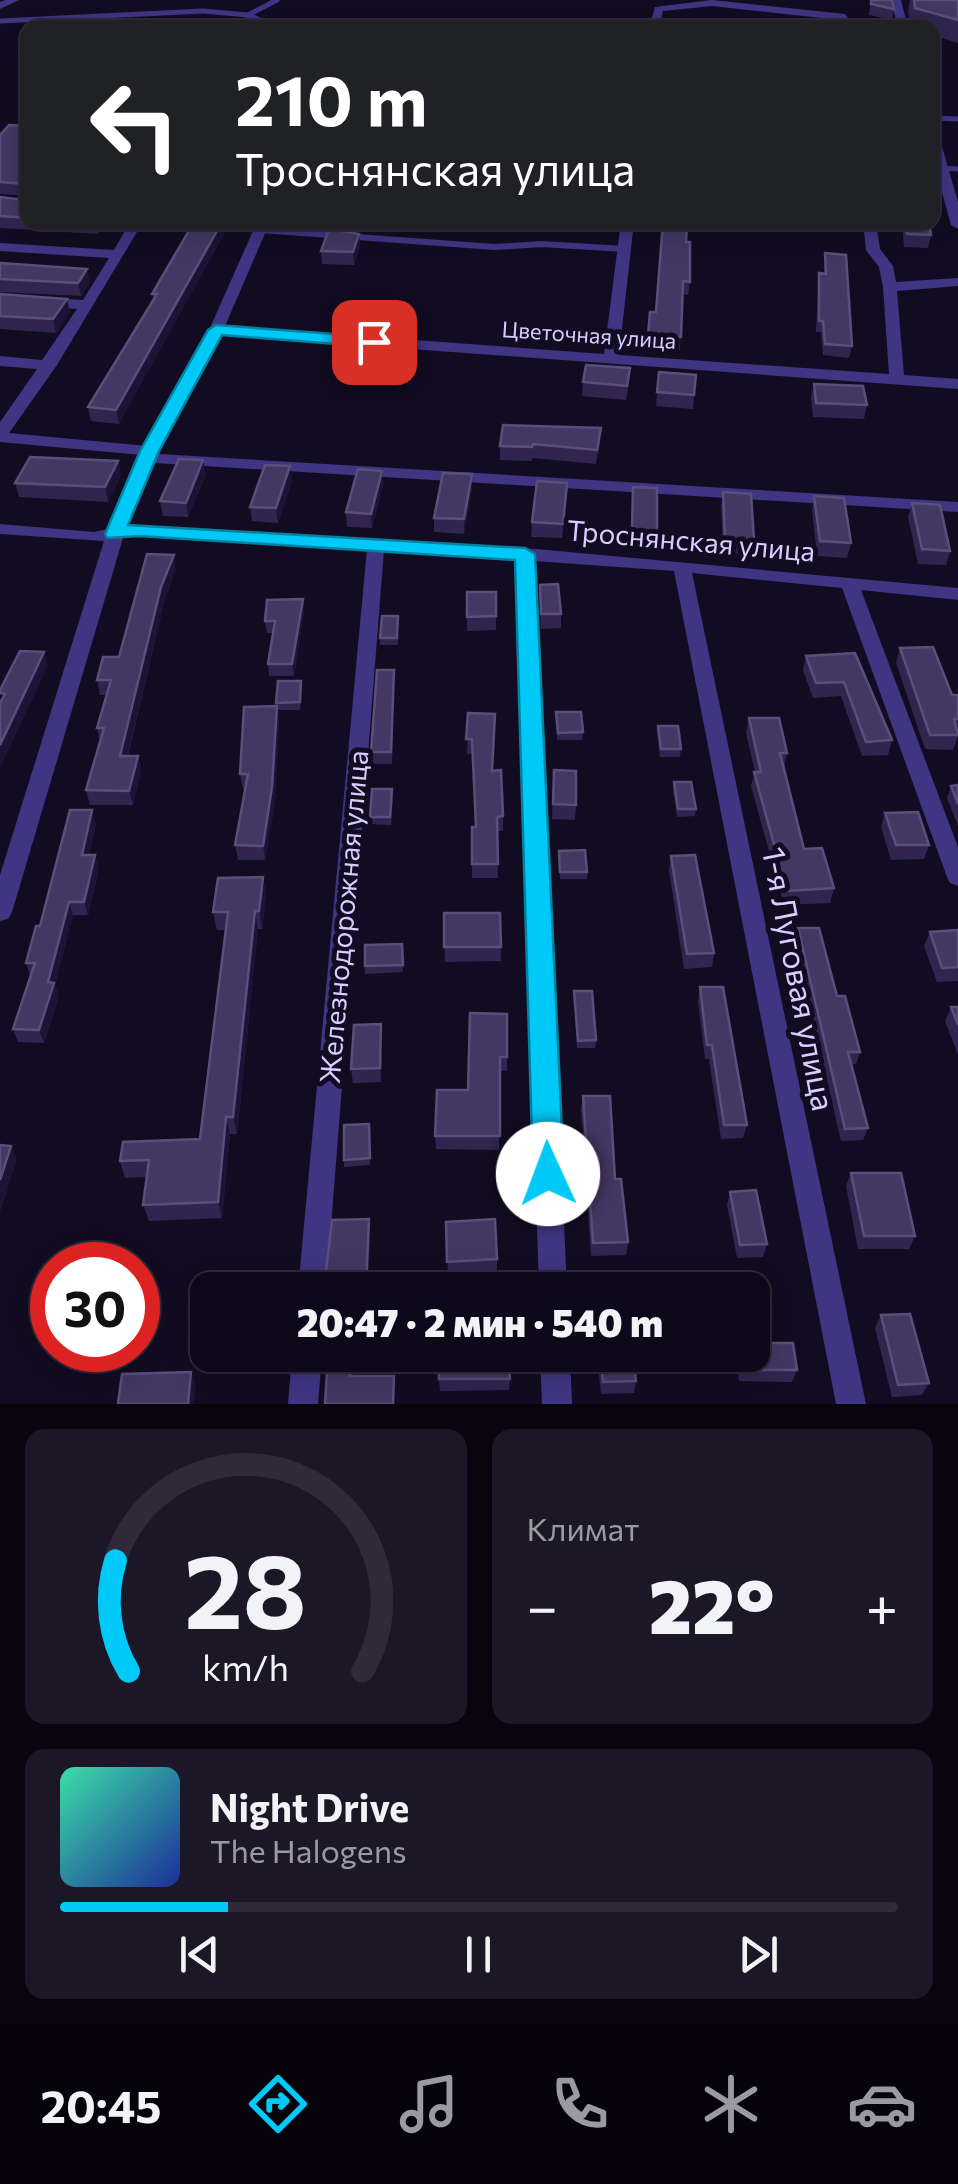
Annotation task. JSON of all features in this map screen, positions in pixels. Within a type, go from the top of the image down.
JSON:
[{"type":"street","points":[[0,6],[14,0]]},
{"type":"street","points":[[656,20],[659,9],[712,2],[845,20]]},
{"type":"street","points":[[248,15],[257,20]]},
{"type":"street","points":[[940,161],[958,225]]},
{"type":"street","points":[[132,230],[0,436],[150,454],[958,507]]},
{"type":"street","points":[[0,912],[114,534],[150,454],[216,330],[260,230]]},
{"type":"street","points":[[611,360],[627,230]]},
{"type":"street","points":[[870,230],[872,250],[886,266],[890,287],[897,380]]},
{"type":"street","points":[[0,247],[118,254]]},
{"type":"street","points":[[890,287],[958,282]]},
{"type":"street","points":[[0,299],[87,305]]},
{"type":"street","name":"Цветочная улица","points":[[216,330],[958,384]]},
{"type":"street","points":[[0,361],[49,365]]},
{"type":"street","name":"Троснянская улица","points":[[0,529],[94,537],[139,530],[525,554],[958,594]]},
{"type":"street","name":"Железнодорожная улица","points":[[314,1272],[376,544]]},
{"type":"street","points":[[525,554],[552,1272]]},
{"type":"street","name":"1-я Луговая улица","points":[[682,566],[851,1404]]},
{"type":"street","points":[[850,584],[958,878]]},
{"type":"street","points":[[302,1404],[305,1372]]},
{"type":"street","points":[[556,1372],[557,1404]]},
{"type":"lane","points":[[38,20],[188,12],[248,15],[276,0]]},
{"type":"lane","points":[[942,168],[958,169]]},
{"type":"lane","points":[[306,230],[494,247],[541,244],[624,250]]},
{"type":"building","points":[[871,0],[892,0],[894,9],[871,4]]},
{"type":"building","points":[[914,0],[958,0],[958,20],[915,8]]},
{"type":"building","points":[[9,125],[20,126],[20,184],[0,182],[0,135]]},
{"type":"building","points":[[0,197],[20,199],[20,217],[0,216]]},
{"type":"building","points":[[189,230],[217,230],[116,410],[88,407],[157,294],[152,294]]},
{"type":"building","points":[[329,230],[359,234],[353,252],[321,251]]},
{"type":"building","points":[[662,230],[687,230],[690,282],[683,281],[681,337],[648,335],[650,312],[656,312]]},
{"type":"building","points":[[907,230],[930,230],[931,235],[907,234]]},
{"type":"building","points":[[825,253],[846,255],[852,346],[825,344],[823,321],[819,321],[819,273],[826,274]]},
{"type":"building","points":[[0,263],[87,269],[78,283],[0,279]]},
{"type":"building","points":[[0,294],[67,299],[53,319],[0,316]]},
{"type":"building","points":[[586,365],[630,368],[627,386],[583,382]]},
{"type":"building","points":[[659,372],[696,375],[694,395],[657,392]]},
{"type":"building","points":[[814,384],[863,386],[867,405],[816,403]]},
{"type":"building","points":[[503,425],[601,428],[597,450],[533,444],[500,446]]},
{"type":"building","points":[[30,457],[118,461],[105,487],[15,483]]},
{"type":"building","points":[[179,459],[203,460],[186,503],[160,501]]},
{"type":"building","points":[[265,465],[290,466],[276,508],[250,507]]},
{"type":"building","points":[[358,469],[382,471],[371,514],[346,512]]},
{"type":"building","points":[[443,473],[472,474],[464,519],[434,518]]},
{"type":"building","points":[[537,481],[567,483],[563,524],[532,522]]},
{"type":"building","points":[[633,487],[657,488],[657,532],[632,530]]},
{"type":"building","points":[[723,492],[751,494],[754,540],[725,538]]},
{"type":"building","points":[[814,496],[844,498],[851,543],[820,541]]},
{"type":"building","points":[[912,503],[940,505],[950,551],[922,549]]},
{"type":"building","points":[[147,554],[174,555],[161,587],[120,756],[138,756],[129,791],[86,790],[104,728],[97,728],[111,680],[97,680],[103,657],[119,657]]},
{"type":"building","points":[[558,584],[561,614],[541,614],[540,585]]},
{"type":"building","points":[[467,592],[496,592],[496,616],[467,617]]},
{"type":"building","points":[[303,599],[292,664],[268,664],[275,621],[265,621],[267,600]]},
{"type":"building","points":[[382,616],[398,616],[397,638],[380,638]]},
{"type":"building","points":[[933,647],[952,695],[958,695],[958,719],[954,719],[958,735],[930,735],[900,648]]},
{"type":"building","points":[[20,651],[44,652],[0,745],[0,703],[5,694],[0,690]]},
{"type":"building","points":[[855,653],[892,740],[866,742],[844,682],[816,683],[806,656]]},
{"type":"building","points":[[377,670],[394,670],[391,752],[371,752]]},
{"type":"building","points":[[278,681],[301,681],[300,702],[276,703]]},
{"type":"building","points":[[277,706],[272,787],[263,846],[235,845],[248,774],[240,774],[244,707]]},
{"type":"building","points":[[556,712],[581,712],[583,732],[558,733]]},
{"type":"building","points":[[468,713],[495,714],[492,771],[501,770],[503,816],[497,817],[498,864],[472,864],[472,827],[476,827],[472,739],[466,739]]},
{"type":"building","points":[[749,718],[779,718],[787,753],[780,753],[804,849],[822,848],[834,888],[787,891],[754,772],[761,772]]},
{"type":"building","points":[[658,726],[678,726],[681,749],[661,749]]},
{"type":"building","points":[[554,770],[576,771],[576,805],[553,804]]},
{"type":"building","points":[[674,782],[691,782],[696,809],[678,809]]},
{"type":"building","points":[[958,785],[958,804],[951,786]]},
{"type":"building","points":[[372,789],[392,789],[390,817],[370,817]]},
{"type":"building","points":[[70,810],[92,810],[82,855],[95,855],[84,902],[69,902],[48,982],[54,983],[39,1030],[13,1029],[35,963],[26,963],[36,926],[40,926]]},
{"type":"building","points":[[918,812],[929,845],[896,845],[885,813]]},
{"type":"building","points":[[585,850],[587,872],[560,872],[559,851]]},
{"type":"building","points":[[695,855],[714,953],[687,954],[671,856]]},
{"type":"building","points":[[263,877],[259,911],[255,911],[233,1117],[226,1117],[218,1202],[143,1205],[149,1160],[120,1161],[123,1142],[200,1139],[228,912],[213,912],[218,878]]},
{"type":"building","points":[[444,913],[500,913],[501,947],[444,947]]},
{"type":"building","points":[[798,928],[819,928],[837,996],[845,996],[860,1052],[848,1052],[868,1128],[845,1129]]},
{"type":"building","points":[[958,930],[958,967],[942,968],[930,932]]},
{"type":"building","points":[[402,944],[403,965],[365,966],[365,945]]},
{"type":"building","points":[[700,987],[723,987],[747,1125],[724,1125],[712,1045],[707,1045]]},
{"type":"building","points":[[574,991],[592,991],[596,1040],[578,1041]]},
{"type":"building","points":[[951,1007],[958,1007],[958,1025]]},
{"type":"building","points":[[470,1013],[507,1014],[507,1057],[500,1057],[500,1136],[435,1136],[437,1090],[468,1090]]},
{"type":"building","points":[[381,1024],[380,1068],[351,1069],[354,1025]]},
{"type":"building","points":[[583,1096],[610,1096],[615,1179],[621,1179],[628,1242],[593,1243]]},
{"type":"building","points":[[369,1124],[370,1158],[344,1160],[344,1125]]},
{"type":"building","points":[[0,1145],[11,1146],[0,1180]]},
{"type":"building","points":[[851,1173],[901,1173],[915,1236],[864,1236]]},
{"type":"building","points":[[756,1190],[767,1244],[740,1245],[730,1192]]},
{"type":"building","points":[[369,1219],[367,1272],[326,1272],[332,1220]]},
{"type":"building","points":[[495,1219],[497,1259],[447,1262],[446,1222]]},
{"type":"building","points":[[910,1314],[929,1383],[898,1385],[881,1315]]},
{"type":"building","points":[[770,1343],[793,1343],[797,1370],[770,1370]]},
{"type":"building","points":[[191,1372],[188,1404],[118,1404],[122,1374]]},
{"type":"building","points":[[327,1372],[394,1376],[393,1404],[325,1404]]},
{"type":"building","points":[[439,1372],[510,1372],[510,1379],[439,1379]]},
{"type":"building","points":[[602,1372],[635,1372],[636,1381],[603,1382]]},
{"type":"route","points":[[374,342],[216,330],[150,451],[114,534],[139,530],[525,554],[548,1174]]}]
